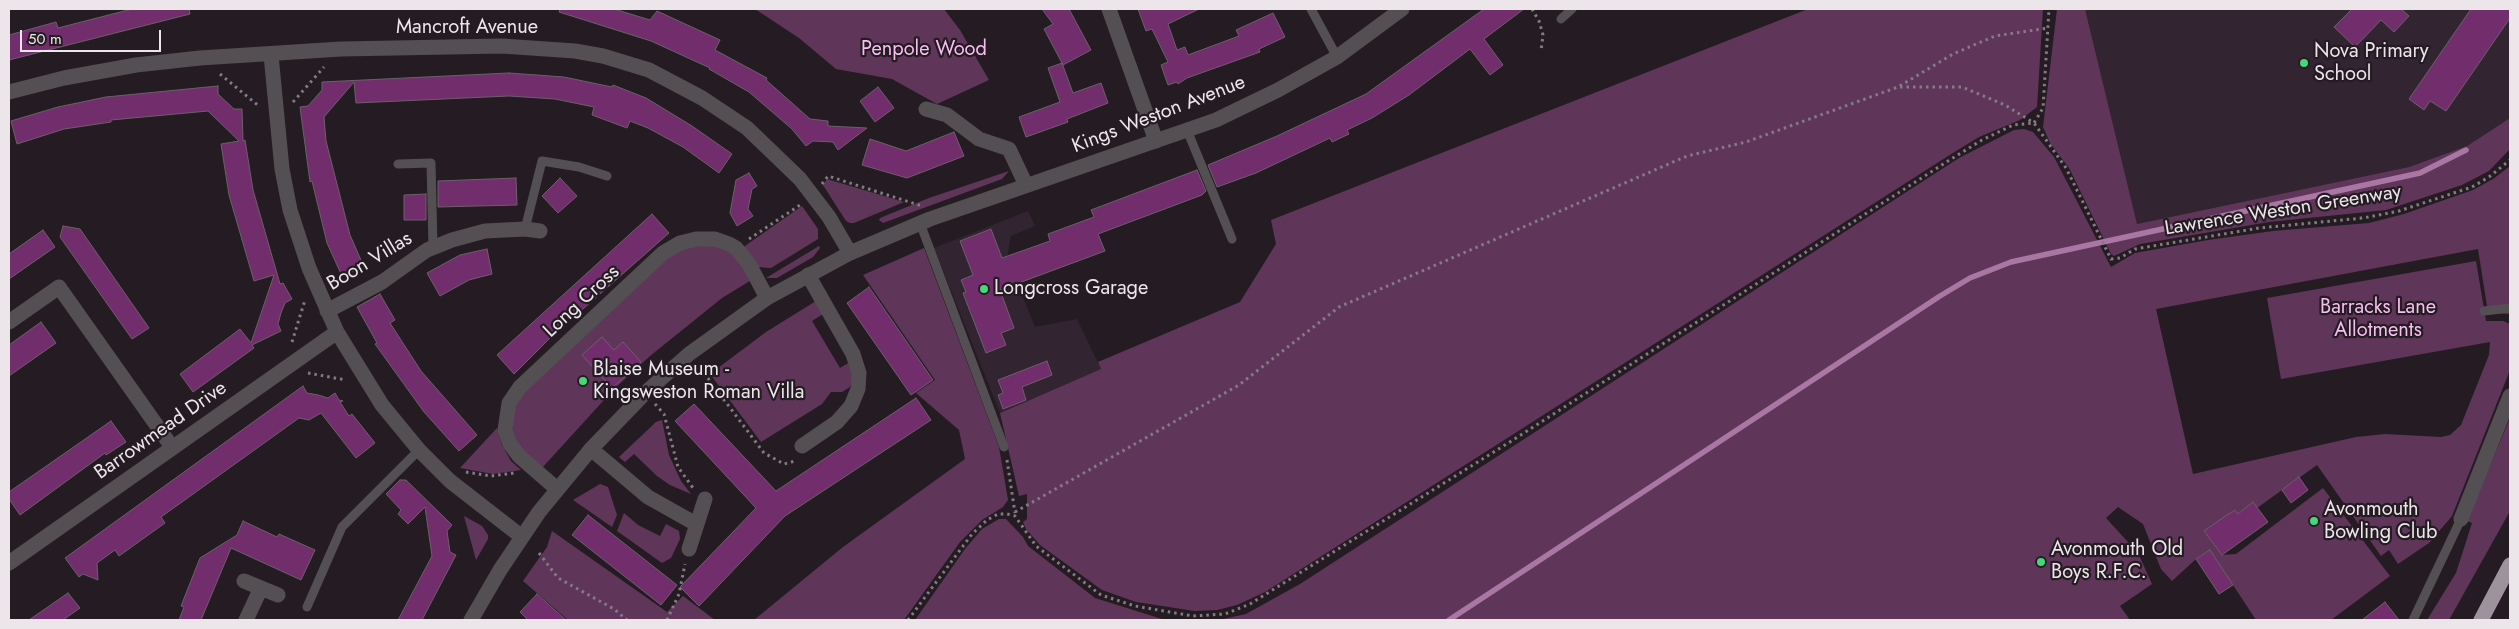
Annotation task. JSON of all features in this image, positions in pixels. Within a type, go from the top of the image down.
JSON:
[{"type":"highway","points":[[2480,620],[2510,565]]},
{"type":"street","points":[[1109,9],[1156,142]]},
{"type":"street","name":"Kings Weston Avenue","points":[[1026,185],[1216,120],[1278,90],[1337,57],[1394,12]]},
{"type":"street","name":"Mancroft Avenue","points":[[9,92],[64,78],[136,65],[200,58],[271,55],[341,49],[502,46],[575,51],[631,64],[668,79],[730,115],[760,138],[814,196],[850,253]]},
{"type":"street","points":[[271,55],[282,169],[290,210],[308,268],[337,332],[382,405],[419,450],[450,481],[522,537]]},
{"type":"street","points":[[471,620],[522,537],[557,489],[591,449],[645,393],[689,354],[767,298],[808,274],[850,253],[920,223],[1026,185],[1009,149],[979,139],[947,115],[926,109]]},
{"type":"street","name":"Boon Villas","points":[[327,310],[382,282],[433,247],[485,231],[532,230]]},
{"type":"street","name":"Long Cross","points":[[557,489],[514,450],[505,430],[509,403],[520,387],[663,253],[680,243],[696,239],[714,239],[729,244],[736,248],[749,264],[767,298]]},
{"type":"street","points":[[802,446],[837,422],[852,406],[858,389],[859,373],[853,354],[808,274]]},
{"type":"street","points":[[9,322],[59,287],[172,447]]},
{"type":"street","name":"Barrowmead Drive","points":[[11,556],[337,332]]},
{"type":"street","points":[[2461,519],[2510,396]]},
{"type":"street","points":[[591,449],[648,497],[696,524]]},
{"type":"street","points":[[689,549],[705,499]]},
{"type":"street","points":[[244,581],[278,595]]},
{"type":"street","points":[[246,620],[261,588]]},
{"type":"lane","points":[[1311,9],[1337,57]]},
{"type":"lane","points":[[1561,19],[1572,9]]},
{"type":"lane","points":[[1187,130],[1232,239]]},
{"type":"lane","name":"Boon Villas","points":[[532,230],[542,161],[579,167],[607,176]]},
{"type":"lane","name":"Boon Villas","points":[[398,164],[431,163],[433,247]]},
{"type":"lane","points":[[920,223],[1004,447]]},
{"type":"lane","points":[[2484,312],[2510,308]]},
{"type":"lane","points":[[307,607],[342,527],[419,450]]},
{"type":"lane","points":[[2413,620],[2461,519]]},
{"type":"path","points":[[1532,9],[1539,21],[1543,35],[1541,50]]},
{"type":"path","points":[[1004,447],[1015,514],[1036,546],[1101,595],[1135,606],[1193,616],[1225,614],[1250,604],[1317,564],[1982,140],[2013,125],[2034,122],[2043,108],[2049,9]]},
{"type":"path","points":[[908,620],[972,534],[987,520],[998,514],[1015,514],[1239,385],[1339,306],[1687,156],[1746,142],[1898,87],[1952,54],[1995,36],[2048,28]]},
{"type":"path","points":[[1898,87],[1962,87],[2005,105],[2034,122]]},
{"type":"path","name":"Lawrence Weston Greenway","points":[[2034,122],[2066,168],[2111,259],[2120,258],[2135,249],[2259,228],[2363,218],[2399,211],[2472,187],[2489,177],[2510,160]]},
{"type":"path","points":[[704,373],[764,453],[784,464],[794,462],[807,454],[802,446]]},
{"type":"path","points":[[645,393],[664,414],[678,468],[696,493],[705,499]]},
{"type":"path","points":[[450,481],[460,470],[492,476],[526,471],[530,466]]},
{"type":"path","points":[[667,620],[679,594],[680,581],[689,549]]},
{"type":"path","points":[[539,553],[558,578],[614,609],[628,620]]},
{"type":"shaded area","name":"Nova Primary School","points":[[2085,9],[2510,9],[2510,118],[2467,146],[2409,167],[2137,224]]},
{"type":"shaded area","name":"Longcross Garage","points":[[1028,211],[1035,226],[1011,236],[1007,258],[1035,327],[1077,319],[1101,369],[1000,413],[934,248]]},
{"type":"green space","name":"Penpole Wood","points":[[755,9],[944,9],[960,30],[989,80],[937,104],[892,79],[836,69],[799,38]]},
{"type":"green space","points":[[1808,9],[2043,9],[2037,107],[2020,120],[1979,137],[1948,156],[1265,592],[1237,605],[1217,610],[1195,611],[1136,602],[1102,590],[1040,545],[1026,529],[1023,522],[1027,519],[1027,494],[1019,496],[1000,413],[1101,369],[1098,362],[1240,302],[1276,244],[1271,220]]},
{"type":"green space","points":[[2057,9],[2085,9],[2137,224],[2409,167],[2467,146],[2510,118],[2510,149],[2489,171],[2462,185],[2386,210],[2269,222],[2140,244],[2114,256],[2111,254],[2069,168],[2050,143],[2043,127]]},
{"type":"green space","name":"Barracks Lane Allotments","points":[[2024,129],[2033,132],[2054,157],[2111,267],[2135,253],[2208,240],[2273,231],[2369,223],[2404,214],[2473,190],[2493,179],[2510,166],[2510,314],[2494,313],[2487,306],[2478,249],[2156,309],[2193,474],[2356,437],[2385,434],[2441,437],[2450,435],[2461,425],[2489,355],[2490,342],[2281,379],[2267,298],[2476,261],[2486,321],[2503,321],[2510,324],[2510,370],[2452,516],[2429,543],[2398,564],[2389,550],[2381,556],[2317,465],[2257,508],[2253,502],[2238,514],[2235,510],[2204,531],[2222,555],[2236,554],[2323,488],[2390,576],[2331,620],[2256,620],[2210,550],[2196,559],[2172,581],[2161,569],[2143,524],[2118,507],[2106,518],[2138,553],[2152,584],[2120,606],[2130,620],[1219,620],[1246,614],[1300,584],[1959,158],[2014,130]]},
{"type":"green space","points":[[1009,171],[1002,179],[883,223],[879,220],[929,198]]},
{"type":"green space","points":[[827,179],[904,202],[850,223],[846,221],[823,185]]},
{"type":"green space","points":[[802,206],[818,229],[818,239],[771,268],[758,267],[742,248]]},
{"type":"green space","points":[[716,245],[731,252],[753,279],[722,298],[650,356],[614,389],[542,468],[517,446],[511,417],[518,397],[672,253],[685,247]]},
{"type":"green space","points":[[819,246],[820,248],[813,257],[777,278],[766,278]]},
{"type":"green space","points":[[924,248],[999,447],[1008,500],[1003,507],[982,520],[960,542],[904,620],[754,620],[843,547],[965,459],[959,430],[916,393],[935,380],[863,275]]},
{"type":"green space","points":[[816,301],[823,314],[812,321],[840,368],[850,362],[853,376],[850,387],[842,392],[831,392],[822,404],[761,442],[710,374],[766,332]]},
{"type":"green space","points":[[2510,418],[2510,511],[2449,620],[2427,620],[2456,573],[2472,523],[2467,521]]},
{"type":"green space","points":[[662,420],[669,455],[681,481],[691,494],[670,485],[657,476],[634,454],[625,462],[619,457],[656,422]]},
{"type":"green space","points":[[497,428],[502,445],[511,461],[521,470],[493,474],[460,468]]},
{"type":"green space","points":[[600,484],[608,487],[617,515],[612,527],[573,500]]},
{"type":"green space","points":[[624,513],[638,525],[660,536],[666,524],[679,531],[680,539],[671,558],[662,563],[617,531]]},
{"type":"green space","points":[[464,516],[482,526],[488,535],[488,539],[476,560]]},
{"type":"green space","points":[[999,519],[1006,519],[1023,537],[1028,546],[1095,598],[1165,620],[915,620],[965,549],[982,529]]},
{"type":"green space","points":[[552,531],[667,612],[683,596],[715,620],[568,620],[523,581],[547,547]]},
{"type":"building","points":[[132,9],[189,9],[190,14],[9,60],[9,35],[56,22],[58,28]]},
{"type":"building","points":[[560,9],[614,9],[650,20],[657,11],[720,40],[715,50],[767,78],[766,80],[810,119],[828,121],[828,126],[867,128],[838,150],[833,142],[813,141],[806,146],[792,129],[749,92],[710,68],[651,41],[559,12]]},
{"type":"building","points":[[1042,9],[1069,9],[1091,50],[1063,65],[1044,29],[1053,24]]},
{"type":"building","points":[[1138,9],[1199,9],[1168,24],[1177,50],[1185,47],[1188,55],[1239,36],[1236,30],[1273,13],[1285,37],[1259,49],[1260,52],[1187,78],[1178,84],[1177,82],[1168,85],[1161,65],[1168,62],[1152,29],[1146,31]]},
{"type":"building","points":[[1484,9],[1524,9],[1484,39],[1503,65],[1490,75],[1470,49],[1409,95],[1372,118],[1347,130],[1349,134],[1332,142],[1330,138],[1256,173],[1217,187],[1208,165],[1277,136],[1366,94]]},
{"type":"building","points":[[2352,9],[2401,9],[2409,16],[2394,32],[2381,20],[2355,47],[2334,27]]},
{"type":"building","points":[[2471,9],[2510,9],[2510,18],[2446,111],[2430,101],[2424,110],[2409,99]]},
{"type":"building","points":[[1062,63],[1073,93],[1101,83],[1108,103],[1067,119],[1068,122],[1026,137],[1019,117],[1060,102],[1048,68]]},
{"type":"building","points":[[509,73],[564,77],[612,87],[613,85],[646,98],[692,126],[732,154],[719,173],[683,147],[648,128],[630,121],[627,128],[592,115],[594,107],[555,99],[509,96],[356,103],[354,82],[324,117],[326,141],[350,235],[364,267],[342,276],[327,243],[312,181],[310,182],[300,107],[308,106],[322,90],[322,82]]},
{"type":"building","points":[[218,86],[218,94],[234,109],[242,109],[243,141],[245,140],[253,190],[280,284],[283,283],[292,299],[285,303],[281,313],[278,324],[281,331],[252,345],[254,348],[193,392],[180,374],[240,329],[251,343],[274,275],[254,281],[229,195],[221,144],[239,141],[208,111],[111,120],[111,122],[64,129],[17,144],[11,121],[58,107],[106,97]]},
{"type":"building","points":[[878,87],[894,108],[875,122],[860,101]]},
{"type":"building","points":[[954,132],[964,156],[907,178],[862,165],[870,139],[906,151]]},
{"type":"building","points":[[1197,170],[1206,191],[1202,195],[1098,234],[1105,251],[1000,290],[1014,328],[1001,333],[1006,345],[986,353],[963,293],[966,292],[961,280],[973,275],[960,241],[991,229],[1002,258],[1050,241],[1048,234],[1094,217],[1091,210]]},
{"type":"building","points":[[749,173],[757,186],[752,189],[748,209],[753,216],[737,226],[730,213],[736,180]]},
{"type":"building","points":[[516,178],[517,205],[438,207],[438,181]]},
{"type":"building","points":[[560,178],[577,196],[558,213],[542,196]]},
{"type":"building","points":[[426,194],[426,220],[404,220],[404,195]]},
{"type":"building","points":[[652,214],[669,233],[550,338],[514,374],[497,355]]},
{"type":"building","points":[[63,226],[80,229],[149,328],[132,339],[60,237]]},
{"type":"building","points":[[43,230],[55,247],[9,279],[9,254]]},
{"type":"building","points":[[487,249],[492,274],[469,280],[440,296],[427,273],[460,255]]},
{"type":"building","points":[[869,287],[933,380],[911,395],[847,303]]},
{"type":"building","points":[[380,294],[395,320],[390,323],[421,371],[477,435],[459,451],[424,412],[375,344],[377,343],[357,307]]},
{"type":"building","points":[[41,322],[56,343],[9,376],[9,345]]},
{"type":"building","points":[[602,337],[614,350],[623,342],[641,362],[612,388],[582,355]]},
{"type":"building","points":[[1047,361],[1052,375],[1022,387],[1026,400],[1003,409],[998,395],[1003,393],[998,380]]},
{"type":"building","points":[[303,386],[307,393],[328,398],[335,393],[339,400],[343,401],[340,402],[349,416],[352,414],[375,443],[356,458],[321,413],[309,420],[299,418],[161,517],[165,523],[119,556],[115,550],[97,563],[98,580],[83,574],[79,577],[65,558]]},
{"type":"building","points":[[916,398],[931,420],[785,516],[699,606],[680,587],[756,508],[675,421],[694,404],[776,491]]},
{"type":"building","points":[[111,421],[126,442],[106,455],[105,453],[20,515],[9,499],[9,492]]},
{"type":"building","points":[[2299,477],[2308,490],[2291,503],[2282,490]]},
{"type":"building","points":[[400,480],[406,480],[452,525],[447,531],[450,552],[456,555],[422,620],[398,620],[432,556],[425,507],[408,524],[398,514],[401,510],[386,494]]},
{"type":"building","points":[[2253,502],[2268,522],[2222,555],[2204,531],[2235,510],[2238,514]]},
{"type":"building","points":[[588,515],[677,585],[661,605],[572,535]]},
{"type":"building","points":[[243,521],[277,537],[279,534],[315,550],[301,580],[231,548],[201,620],[179,620],[184,607],[181,606],[200,558],[237,535]]},
{"type":"building","points":[[2210,550],[2233,585],[2219,594],[2196,559]]},
{"type":"building","points":[[68,593],[80,608],[63,620],[29,620]]},
{"type":"building","points":[[537,594],[566,620],[528,620],[520,612]]},
{"type":"building","points":[[2385,602],[2399,620],[2362,620]]},
{"type":"waterway","points":[[1449,620],[1970,278],[2011,262],[2420,173],[2466,150]]},
{"type":"place","name":"Nova Primary School","points":[[2304,63]]},
{"type":"place","name":"Longcross Garage","points":[[984,289]]},
{"type":"place","name":"Blaise Museum - Kingsweston Roman Villa","points":[[583,381]]},
{"type":"place","name":"Avonmouth Bowling Club","points":[[2314,521]]},
{"type":"place","name":"Avonmouth Old Boys R.F.C.","points":[[2041,562]]}]
